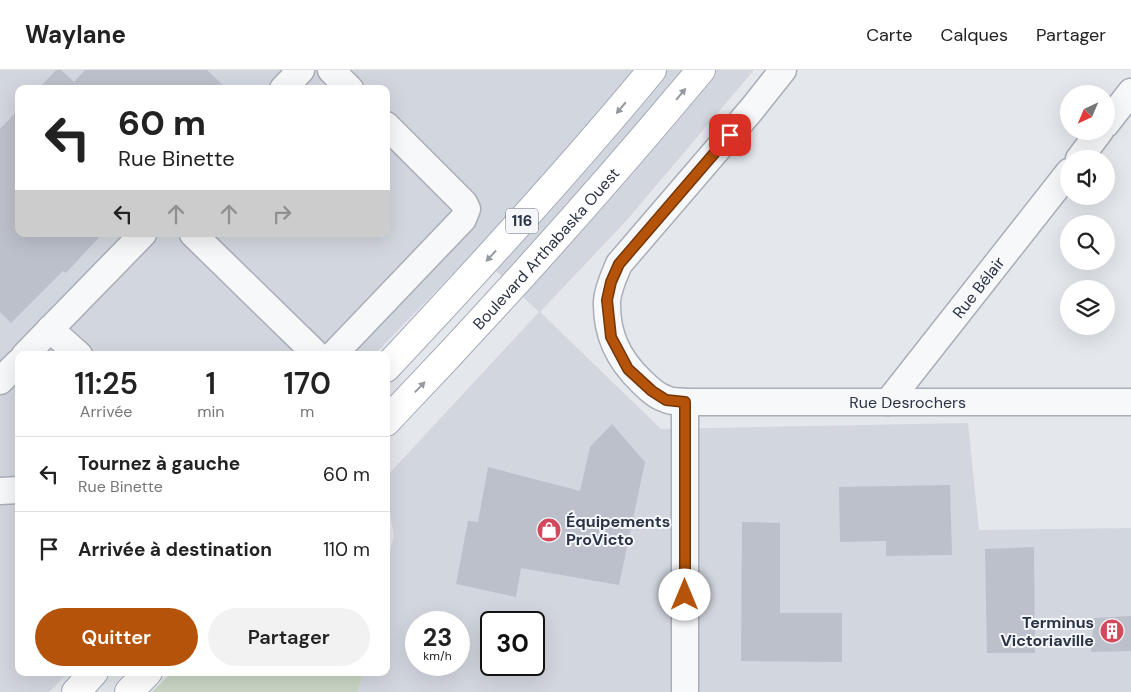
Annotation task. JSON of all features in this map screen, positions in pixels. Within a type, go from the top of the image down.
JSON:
[{"type":"main road","name":"116","points":[[390,364],[497,250],[602,131],[652,70]]},
{"type":"main road","name":"Boulevard Arthabaska Ouest","points":[[390,418],[545,252],[701,70]]},
{"type":"main road","points":[[76,692],[90,676]]},
{"type":"main road","points":[[129,692],[144,676]]},
{"type":"street","points":[[287,85],[301,70]]},
{"type":"street","points":[[331,70],[346,85]]},
{"type":"street","name":"Rue Desrochers","points":[[783,70],[752,109],[619,264],[611,282],[607,300],[611,337],[628,369],[652,391],[666,400],[685,402],[1131,402]]},
{"type":"street","points":[[1115,112],[1131,92]]},
{"type":"street","points":[[337,351],[463,220],[467,209],[464,203],[390,129]]},
{"type":"street","name":"Rue Bélair","points":[[888,402],[1060,183]]},
{"type":"street","points":[[29,351],[140,237]]},
{"type":"street","points":[[196,237],[313,351]]},
{"type":"street","points":[[50,329],[74,351]]},
{"type":"street","points":[[0,381],[15,366]]},
{"type":"street","points":[[685,402],[685,692]]},
{"type":"street","points":[[0,491],[15,490]]},
{"type":"shaded area","points":[[0,70],[754,70],[626,221],[540,312],[661,429],[968,423],[979,530],[1131,528],[1131,692],[358,692],[362,676],[390,676],[390,552],[394,535],[390,514],[390,473],[539,312],[475,251],[378,351],[15,351],[15,676],[65,676],[49,692],[0,692]]},
{"type":"green space","points":[[168,676],[362,676],[358,692],[152,692]]},
{"type":"building","points":[[56,70],[61,70],[74,82],[85,70],[207,70],[223,85],[42,85]]},
{"type":"building","points":[[15,113],[15,237],[99,237],[66,273],[63,271],[11,323],[0,312],[0,129]]},
{"type":"building","points":[[612,424],[645,462],[619,585],[521,568],[516,597],[456,584],[468,521],[478,522],[488,467],[580,491],[590,447]]},
{"type":"building","points":[[950,485],[952,555],[886,556],[886,541],[840,542],[839,487]]},
{"type":"building","points":[[742,522],[780,523],[780,613],[842,613],[842,662],[741,661]]},
{"type":"building","points":[[1034,547],[1035,653],[987,653],[985,549]]},
{"type":"building","name":"Terminus Victoriaville","points":[[1131,616],[1131,651],[1091,652],[1094,618]]},
{"type":"place","name":"Équipements ProVicto","points":[[549,530]]},
{"type":"place","name":"Terminus Victoriaville","points":[[1112,631]]},
{"type":"route","points":[[685,595],[685,402],[666,400],[652,391],[628,369],[611,337],[607,300],[611,282],[619,264],[730,135]]}]
